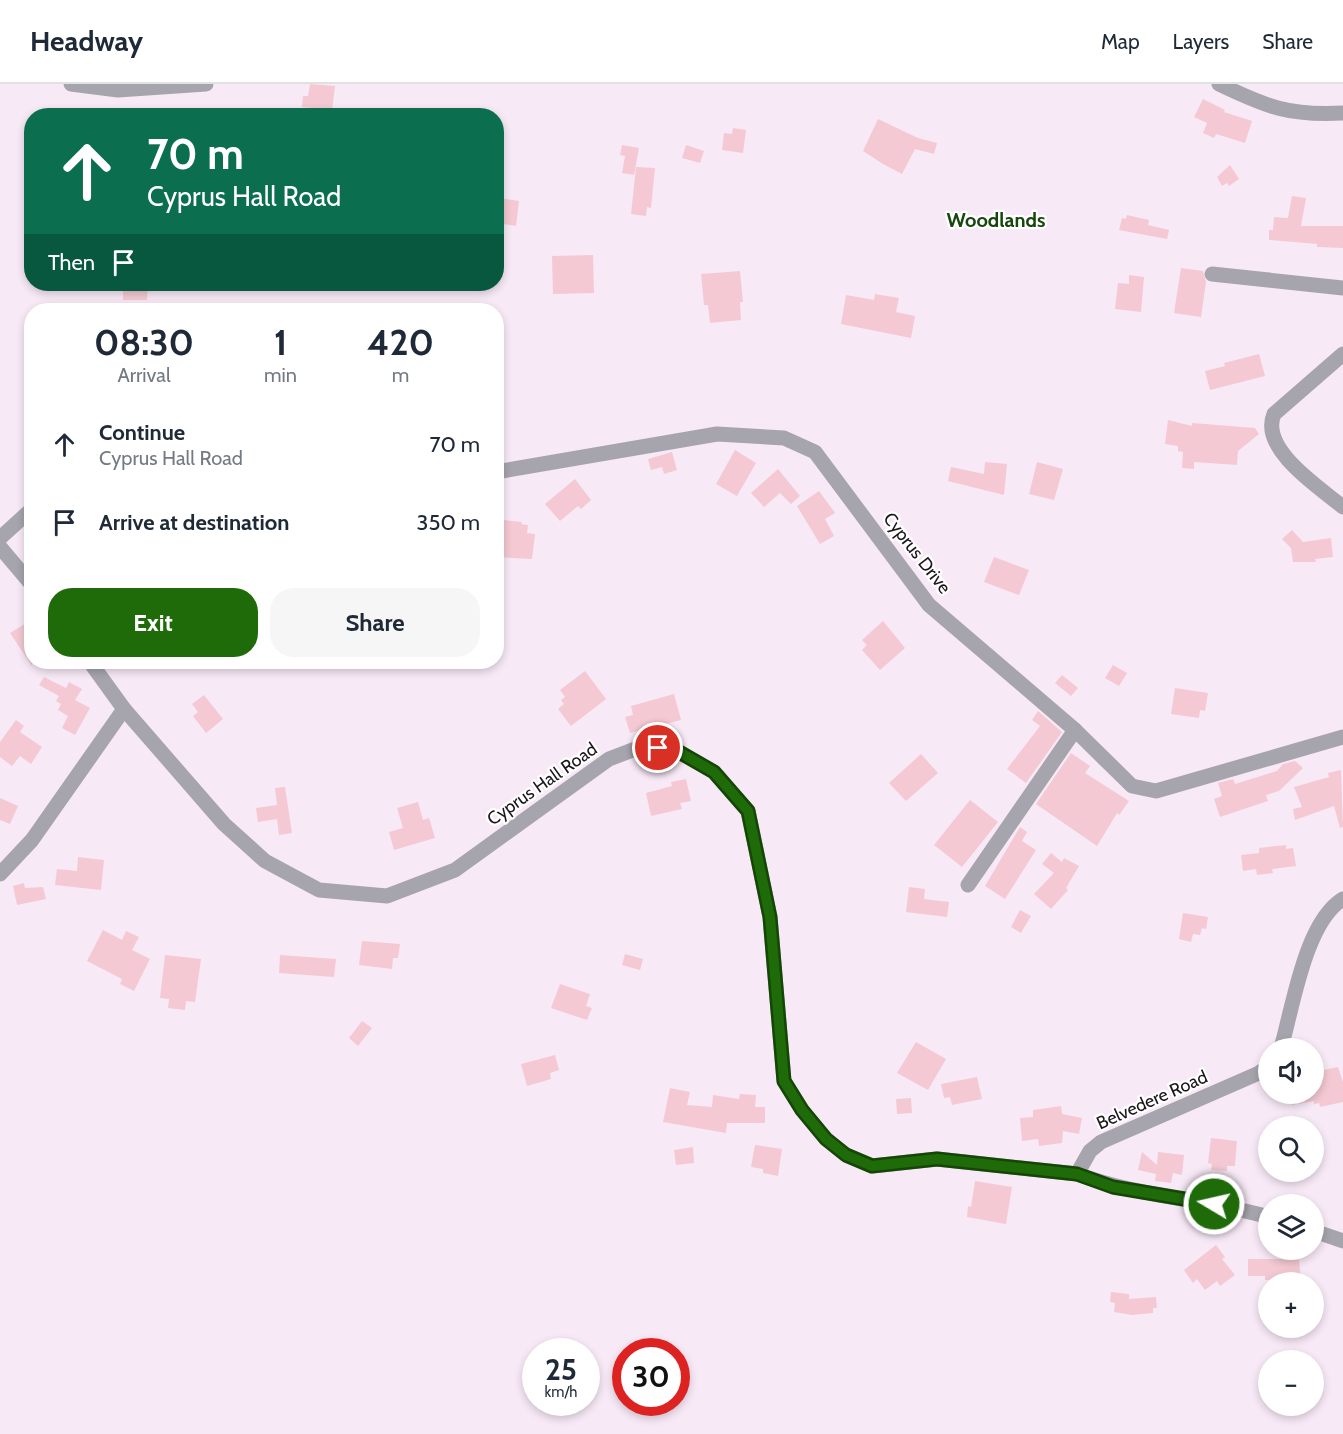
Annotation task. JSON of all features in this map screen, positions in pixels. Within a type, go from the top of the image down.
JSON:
[{"type":"street","points":[[71,84],[118,90],[206,84]]},
{"type":"street","points":[[1219,84],[1268,107],[1312,115],[1343,113]]},
{"type":"street","points":[[1212,274],[1343,288]]},
{"type":"street","points":[[1343,354],[1274,414],[1271,421],[1271,432],[1293,466],[1343,507]]},
{"type":"street","name":"Cyprus Drive","points":[[504,471],[717,434],[784,438],[815,452],[929,605],[1074,729],[1132,786],[1156,791],[1343,737]]},
{"type":"street","points":[[0,538],[24,516]]},
{"type":"street","points":[[0,547],[24,576]]},
{"type":"street","name":"Cyprus Hall Road","points":[[95,669],[124,709],[224,824],[265,861],[319,890],[387,896],[455,870],[609,759],[643,746],[674,749],[714,772],[748,811],[770,917],[784,1081],[802,1110],[826,1139],[846,1155],[872,1166],[937,1159],[1077,1174]]},
{"type":"street","points":[[0,874],[32,840],[124,709]]},
{"type":"street","points":[[968,885],[1074,729]]},
{"type":"street","points":[[1284,1038],[1311,944],[1320,924],[1334,905],[1343,899]]},
{"type":"street","name":"Belvedere Road","points":[[1077,1174],[1090,1151],[1101,1142],[1258,1073]]},
{"type":"street","points":[[1077,1174],[1113,1187],[1234,1207],[1258,1214]]},
{"type":"street","points":[[1324,1234],[1343,1241]]},
{"type":"building","points":[[310,84],[335,86],[332,108],[302,107],[303,96],[308,96]]},
{"type":"building","points":[[1203,99],[1225,110],[1224,112],[1252,121],[1245,143],[1216,134],[1214,138],[1203,133],[1207,123],[1194,117]]},
{"type":"building","points":[[878,119],[918,138],[937,143],[934,154],[915,149],[902,174],[883,164],[863,151]]},
{"type":"building","points":[[733,128],[746,130],[743,153],[722,150],[724,133],[732,134]]},
{"type":"building","points":[[622,145],[639,148],[634,175],[622,173],[625,156],[620,155]]},
{"type":"building","points":[[686,145],[704,151],[700,163],[682,158]]},
{"type":"building","points":[[1230,165],[1239,179],[1229,186],[1227,183],[1222,186],[1217,177]]},
{"type":"building","points":[[636,167],[655,168],[651,208],[647,207],[646,216],[631,214]]},
{"type":"building","points":[[1292,196],[1306,198],[1301,226],[1343,226],[1343,248],[1317,247],[1317,244],[1269,240],[1269,230],[1273,230],[1274,217],[1288,218]]},
{"type":"building","points":[[504,199],[519,201],[516,226],[504,224]]},
{"type":"building","points":[[1127,215],[1149,220],[1148,225],[1169,230],[1167,239],[1119,230],[1122,218],[1126,219]]},
{"type":"building","points":[[593,255],[594,293],[553,294],[552,256]]},
{"type":"building","points":[[1181,268],[1203,271],[1206,282],[1201,317],[1174,313]]},
{"type":"building","points":[[740,271],[743,302],[740,302],[741,320],[710,323],[708,305],[704,305],[701,274]]},
{"type":"building","points":[[1129,275],[1144,277],[1141,312],[1115,309],[1118,283],[1129,284]]},
{"type":"building","points":[[123,291],[148,291],[147,300],[123,300]]},
{"type":"building","points":[[875,294],[899,298],[896,312],[915,316],[911,338],[841,324],[846,295],[874,300]]},
{"type":"building","points":[[1259,354],[1265,376],[1210,390],[1205,371],[1225,366],[1224,363]]},
{"type":"building","points":[[1168,420],[1192,426],[1192,423],[1255,428],[1259,434],[1238,451],[1237,465],[1194,462],[1194,469],[1182,468],[1183,452],[1178,451],[1178,446],[1165,444]]},
{"type":"building","points":[[735,450],[756,463],[737,496],[716,484]]},
{"type":"building","points":[[672,452],[677,470],[664,474],[662,467],[651,470],[648,459]]},
{"type":"building","points":[[985,462],[1007,464],[1004,495],[948,481],[951,467],[984,474]]},
{"type":"building","points":[[1037,462],[1063,469],[1054,500],[1029,494]]},
{"type":"building","points":[[778,469],[800,496],[791,504],[780,493],[764,507],[751,493]]},
{"type":"building","points":[[575,479],[591,500],[581,509],[578,506],[560,521],[545,504]]},
{"type":"building","points":[[819,491],[835,513],[825,519],[834,536],[820,544],[797,506]]},
{"type":"building","points":[[504,520],[522,522],[521,524],[528,525],[527,533],[535,534],[532,559],[504,557]]},
{"type":"building","points":[[1292,530],[1303,542],[1331,538],[1333,557],[1315,559],[1316,562],[1293,562],[1291,548],[1282,539]]},
{"type":"building","points":[[994,557],[1029,570],[1019,595],[984,582]]},
{"type":"building","points":[[883,621],[905,648],[880,670],[862,650],[867,645],[862,640]]},
{"type":"building","points":[[24,624],[24,654],[10,633]]},
{"type":"building","points":[[1113,665],[1127,673],[1119,686],[1105,678]]},
{"type":"building","points":[[585,671],[606,699],[571,726],[558,709],[564,704],[561,700],[565,697],[560,690]]},
{"type":"building","points":[[1062,675],[1078,688],[1071,696],[1055,683]]},
{"type":"building","points":[[44,677],[66,688],[69,682],[82,689],[75,700],[90,708],[75,735],[62,728],[68,716],[58,710],[61,704],[56,701],[59,696],[39,685]]},
{"type":"building","points":[[1175,688],[1208,693],[1205,711],[1200,710],[1199,718],[1171,714]]},
{"type":"building","points":[[674,694],[681,720],[630,733],[625,717],[633,715],[631,706]]},
{"type":"building","points":[[204,695],[223,719],[206,733],[193,716],[198,712],[192,704]]},
{"type":"building","points":[[1038,711],[1062,732],[1026,783],[1007,769],[1040,726],[1032,720]]},
{"type":"building","points":[[16,720],[24,726],[20,732],[42,747],[31,764],[20,756],[12,766],[0,757],[0,742]]},
{"type":"building","points":[[1071,753],[1090,766],[1085,773],[1129,801],[1119,815],[1117,813],[1097,846],[1036,804]]},
{"type":"building","points":[[921,754],[938,773],[906,801],[889,783]]},
{"type":"building","points":[[1295,761],[1303,768],[1279,791],[1266,795],[1268,801],[1220,817],[1214,799],[1222,796],[1218,783],[1233,779],[1235,784],[1277,771],[1283,764]]},
{"type":"building","points":[[1341,770],[1343,827],[1340,828],[1334,806],[1295,820],[1293,809],[1302,807],[1294,787],[1329,777],[1328,773]]},
{"type":"building","points":[[686,779],[691,801],[680,803],[682,809],[651,816],[646,793],[672,786],[671,782]]},
{"type":"building","points":[[285,787],[292,833],[279,835],[277,819],[258,822],[256,808],[277,805],[275,788]]},
{"type":"building","points":[[0,798],[18,806],[10,824],[0,820]]},
{"type":"building","points":[[970,800],[998,822],[962,867],[934,845]]},
{"type":"building","points":[[418,802],[423,820],[429,818],[435,838],[394,850],[389,832],[403,828],[397,808]]},
{"type":"building","points":[[1020,827],[1027,832],[1022,841],[1036,850],[1005,899],[985,886]]},
{"type":"building","points":[[1286,845],[1286,849],[1293,848],[1296,866],[1272,869],[1273,873],[1257,875],[1256,869],[1243,871],[1241,855],[1259,853],[1259,848]]},
{"type":"building","points":[[1051,853],[1062,862],[1064,858],[1079,866],[1066,888],[1068,890],[1051,909],[1034,894],[1054,873],[1042,864]]},
{"type":"building","points":[[78,857],[104,860],[101,890],[55,885],[57,869],[77,871]]},
{"type":"building","points":[[24,883],[25,888],[43,887],[46,899],[17,905],[13,886]]},
{"type":"building","points":[[909,887],[925,889],[924,899],[949,902],[947,917],[906,912]]},
{"type":"building","points":[[1020,910],[1031,916],[1021,933],[1011,927]]},
{"type":"building","points":[[1183,913],[1208,917],[1206,929],[1202,928],[1200,935],[1193,934],[1191,942],[1179,939]]},
{"type":"building","points":[[103,930],[122,940],[126,931],[139,937],[132,950],[150,959],[134,991],[120,984],[122,979],[87,961]]},
{"type":"building","points":[[362,941],[400,944],[398,958],[393,958],[392,969],[359,965]]},
{"type":"building","points":[[625,954],[643,959],[640,970],[622,965]]},
{"type":"building","points":[[165,955],[201,959],[195,1002],[186,1001],[185,1010],[168,1008],[169,999],[160,998]]},
{"type":"building","points":[[280,955],[336,959],[334,977],[279,973]]},
{"type":"building","points":[[560,984],[590,994],[586,1006],[592,1008],[587,1020],[551,1008]]},
{"type":"building","points":[[362,1021],[372,1028],[358,1046],[349,1038]]},
{"type":"building","points":[[916,1042],[946,1059],[928,1090],[897,1073]]},
{"type":"building","points":[[555,1055],[559,1070],[550,1073],[551,1079],[527,1086],[521,1064]]},
{"type":"building","points":[[1338,1067],[1343,1082],[1343,1102],[1320,1107],[1319,1104],[1324,1104],[1324,1070]]},
{"type":"building","points":[[977,1077],[982,1099],[952,1105],[950,1097],[944,1098],[941,1084]]},
{"type":"building","points":[[670,1088],[690,1092],[687,1105],[712,1107],[713,1095],[739,1099],[740,1094],[756,1095],[755,1107],[765,1107],[765,1123],[727,1123],[726,1133],[663,1122]]},
{"type":"building","points":[[911,1098],[912,1113],[897,1114],[896,1099]]},
{"type":"building","points":[[1061,1106],[1062,1114],[1082,1118],[1079,1134],[1063,1131],[1062,1143],[1039,1146],[1038,1139],[1022,1141],[1020,1118],[1033,1117],[1033,1110]]},
{"type":"building","points":[[1211,1138],[1237,1141],[1235,1166],[1227,1166],[1227,1171],[1211,1170],[1212,1164],[1208,1163]]},
{"type":"building","points":[[755,1145],[782,1149],[778,1176],[763,1173],[763,1169],[751,1167]]},
{"type":"building","points":[[693,1147],[694,1163],[676,1165],[674,1150]]},
{"type":"building","points":[[1142,1152],[1157,1165],[1158,1152],[1184,1155],[1182,1175],[1173,1173],[1171,1183],[1155,1181],[1156,1174],[1138,1170]]},
{"type":"building","points":[[975,1181],[1012,1187],[1006,1224],[967,1217]]},
{"type":"building","points":[[1216,1245],[1225,1257],[1222,1259],[1235,1275],[1220,1286],[1217,1281],[1205,1290],[1197,1279],[1193,1283],[1184,1270]]},
{"type":"building","points":[[1248,1259],[1299,1260],[1300,1272],[1258,1272],[1258,1276],[1248,1276]]},
{"type":"building","points":[[1111,1292],[1129,1294],[1129,1299],[1156,1297],[1157,1308],[1153,1308],[1153,1313],[1132,1315],[1114,1312],[1115,1303],[1110,1302]]},
{"type":"district","name":"Woodlands","points":[[996,220]]},
{"type":"route","points":[[658,748],[674,749],[714,772],[748,811],[770,917],[784,1081],[802,1110],[826,1139],[846,1155],[872,1166],[937,1159],[1077,1174],[1113,1187],[1214,1204]]}]
